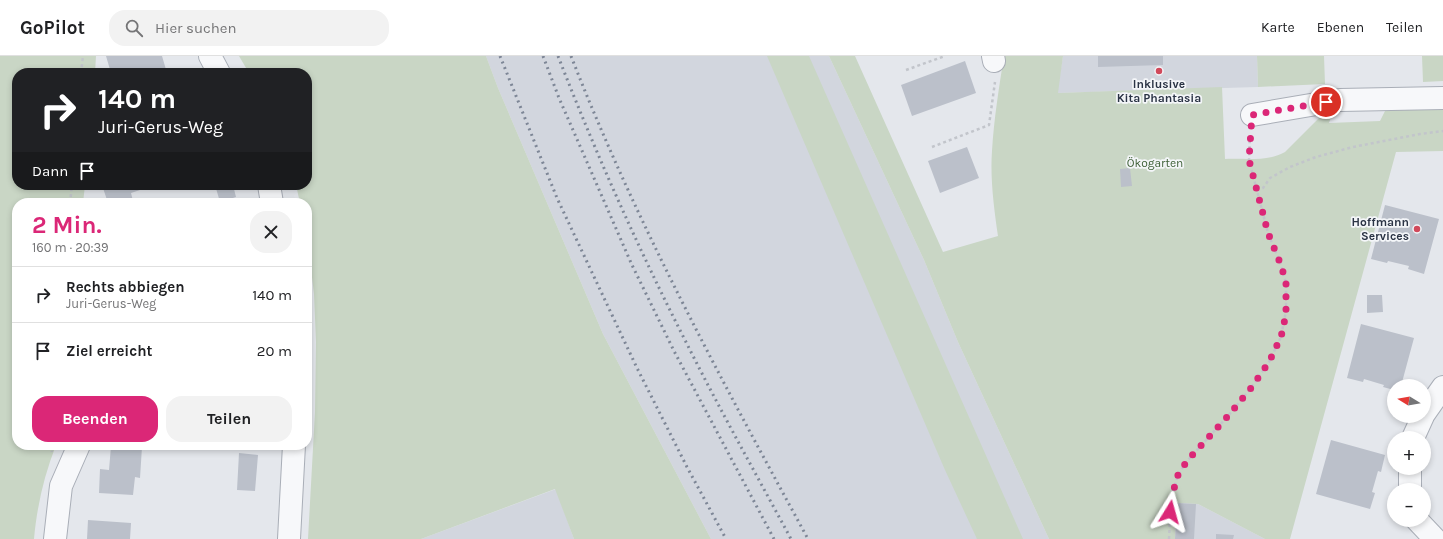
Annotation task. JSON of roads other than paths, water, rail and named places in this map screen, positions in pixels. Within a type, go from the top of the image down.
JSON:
[{"type":"street","points":[[210,56],[216,68]]},
{"type":"street","points":[[1252,115],[1340,100],[1443,98]]},
{"type":"street","points":[[1431,403],[1443,386]]},
{"type":"street","points":[[55,539],[61,486],[77,450]]},
{"type":"street","points":[[289,539],[294,450]]},
{"type":"street","points":[[1424,527],[1435,539]]},
{"type":"railway","points":[[500,56],[557,198],[637,368],[687,467],[726,539]]},
{"type":"railway","points":[[543,56],[559,98],[632,265],[674,351],[774,539]]},
{"type":"railway","points":[[558,56],[572,93],[619,202],[669,309],[712,393],[791,539]]},
{"type":"railway","points":[[571,56],[623,180],[652,241],[712,361],[808,539]]},
{"type":"place","name":"Inklusive Kita Phantasia","points":[[1159,71]]},
{"type":"place","name":"Hoffmann Services","points":[[1417,229]]},
{"type":"park label","name":"Ökogarten","points":[[1155,163]]}]
